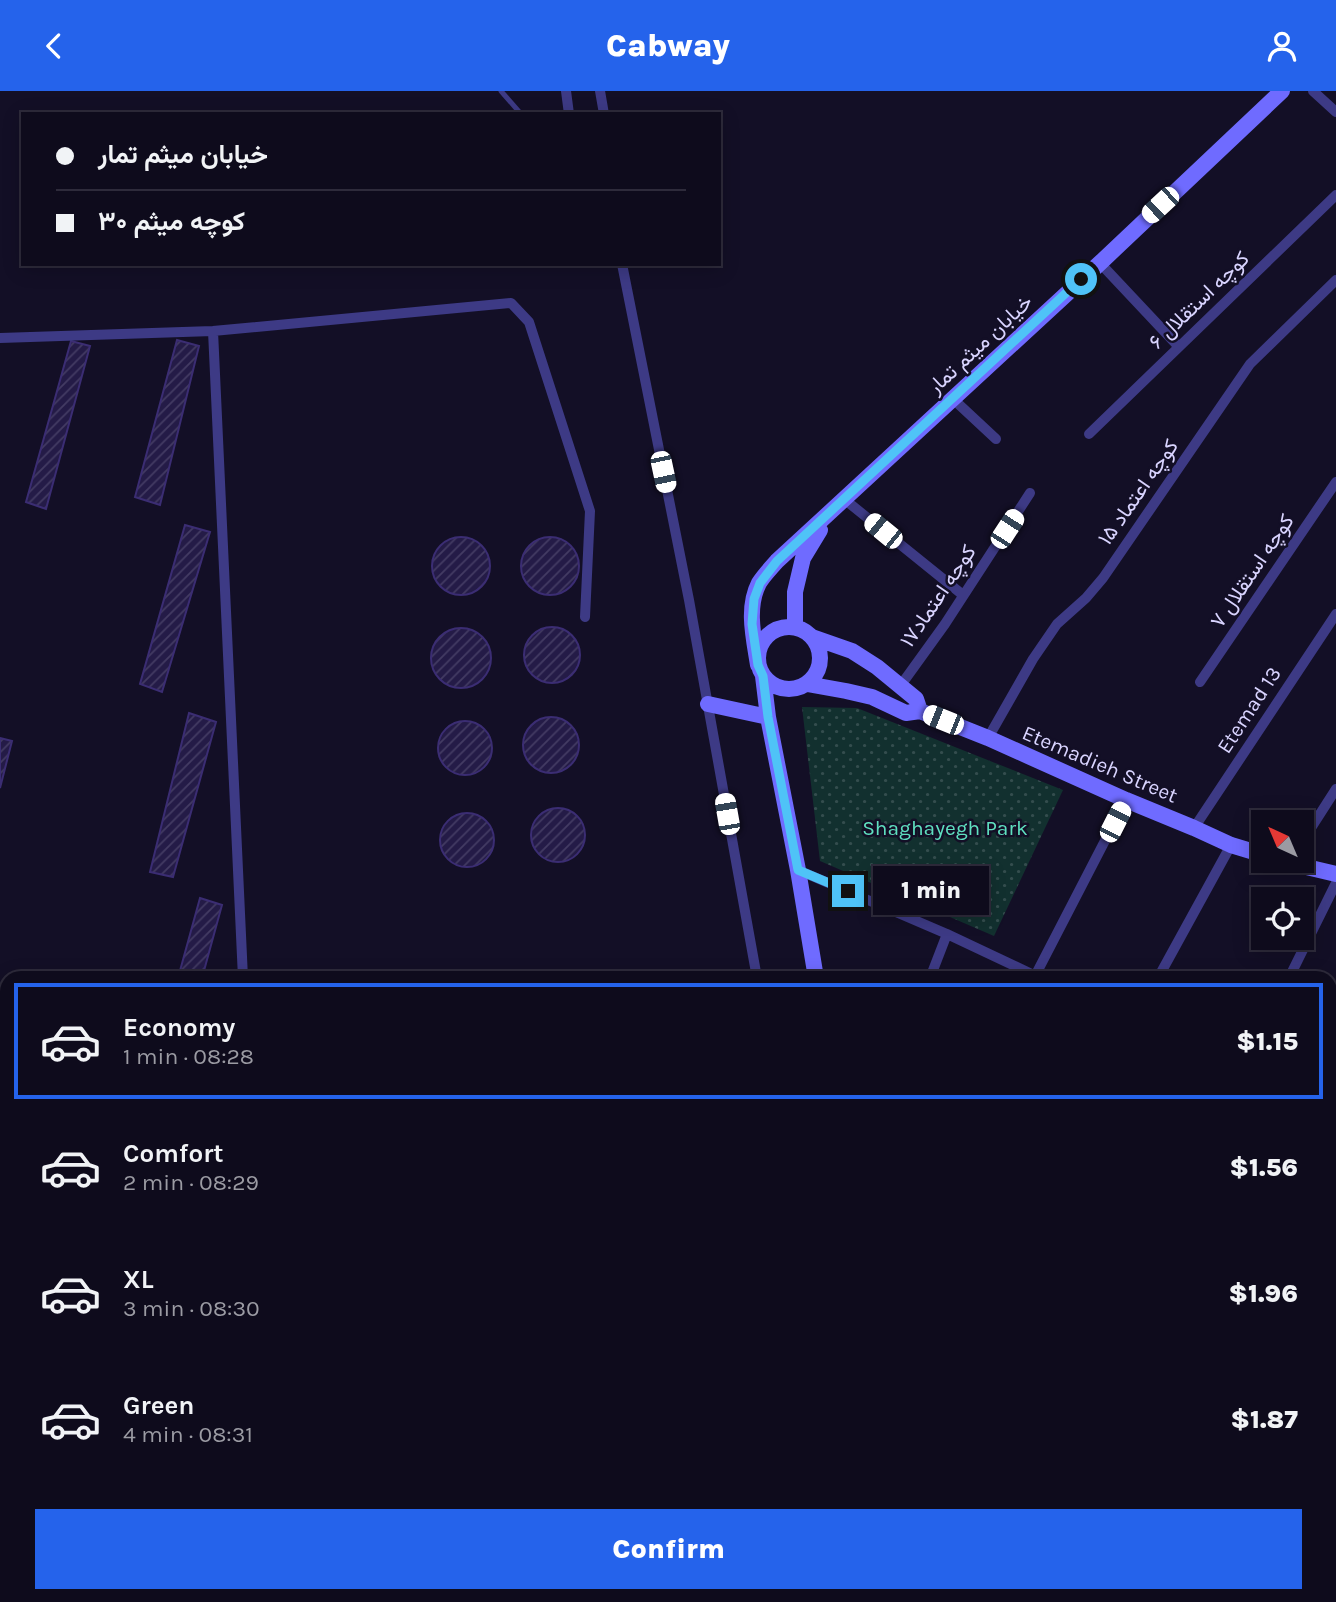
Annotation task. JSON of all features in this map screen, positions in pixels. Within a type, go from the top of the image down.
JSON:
[{"type":"street","points":[[566,91],[569,112]]},
{"type":"street","points":[[600,91],[604,112]]},
{"type":"street","name":"خیابان میثم تمار","points":[[815,971],[752,624],[754,599],[760,583],[777,561],[1282,91]]},
{"type":"street","points":[[1313,91],[1336,113]]},
{"type":"street","name":"کوچه استقلال ۶","points":[[1089,434],[1336,195]]},
{"type":"street","points":[[1100,263],[1178,347]]},
{"type":"street","points":[[622,266],[689,600],[756,971]]},
{"type":"street","name":"کوچه اعتماد ۱۵","points":[[988,738],[1033,659],[1057,624],[1086,598],[1103,578],[1250,364],[1336,280]]},
{"type":"street","points":[[0,338],[213,331],[511,303],[529,322],[590,511],[585,617]]},
{"type":"street","points":[[213,331],[243,971]]},
{"type":"street","points":[[952,398],[996,439]]},
{"type":"street","name":"کوچه استقلال ۷","points":[[1200,682],[1336,482]]},
{"type":"street","name":"کوچه اعتماد۱۷","points":[[901,685],[945,624],[1030,493]]},
{"type":"street","points":[[844,499],[963,595]]},
{"type":"street","name":"خیابان میثم تمار","points":[[795,627],[795,592],[803,558],[830,513]]},
{"type":"street","name":"Etemad 13","points":[[1194,828],[1336,614]]},
{"type":"street","points":[[801,686],[783,689],[772,684],[761,670],[758,653],[771,632],[795,627],[812,637],[852,651],[901,685],[916,699],[920,711]]},
{"type":"street","points":[[708,704],[768,717],[782,700],[815,675],[820,664],[820,652],[812,637]]},
{"type":"street","name":"Etemadieh Street","points":[[801,686],[872,697],[906,713],[920,711],[988,738],[1231,845],[1251,851]]},
{"type":"street","points":[[1314,823],[1336,789]]},
{"type":"street","points":[[1040,971],[1126,800]]},
{"type":"street","points":[[1162,971],[1231,845]]},
{"type":"street","points":[[1314,869],[1336,874]]},
{"type":"street","points":[[798,870],[947,934],[1024,971]]},
{"type":"street","points":[[1292,971],[1336,883]]},
{"type":"street","points":[[933,971],[947,934]]},
{"type":"lane","points":[[501,91],[519,112]]},
{"type":"green space","name":"Shaghayegh Park","points":[[802,707],[857,708],[1063,790],[994,936],[820,861]]},
{"type":"building","points":[[177,340],[199,346],[160,505],[135,497]]},
{"type":"building","points":[[71,341],[90,346],[46,509],[26,502]]},
{"type":"building","points":[[185,525],[210,532],[162,692],[140,684]]},
{"type":"building","points":[[461,537],[472,539],[485,550],[490,566],[488,577],[477,590],[461,595],[450,593],[437,582],[432,566],[434,555],[445,542]]},
{"type":"building","points":[[544,537],[556,537],[571,545],[579,560],[579,572],[571,587],[556,595],[544,595],[529,587],[521,572],[521,560],[529,545]]},
{"type":"building","points":[[546,627],[558,627],[568,631],[576,639],[580,655],[576,671],[568,679],[558,683],[546,683],[536,679],[528,671],[524,661],[524,649],[528,639],[536,631]]},
{"type":"building","points":[[461,628],[482,637],[491,658],[482,679],[461,688],[440,679],[431,658],[440,637]]},
{"type":"building","points":[[189,713],[216,722],[173,877],[150,872]]},
{"type":"building","points":[[545,717],[557,717],[571,725],[579,739],[577,756],[571,765],[557,773],[545,773],[528,761],[523,751],[523,739],[535,722]]},
{"type":"building","points":[[470,721],[480,725],[488,733],[492,748],[488,763],[480,771],[460,775],[450,771],[442,763],[438,743],[442,733],[450,725]]},
{"type":"building","points":[[0,738],[12,741],[0,788]]},
{"type":"building","points":[[563,808],[573,812],[581,820],[585,835],[581,850],[573,858],[553,862],[543,858],[535,850],[531,830],[535,820],[543,812]]},
{"type":"building","points":[[472,813],[482,817],[490,825],[494,840],[490,855],[482,863],[462,867],[452,863],[444,855],[440,835],[444,825],[452,817]]},
{"type":"building","points":[[200,898],[222,905],[204,971],[180,971]]},
{"type":"route","points":[[848,891],[798,870],[752,624],[754,599],[760,583],[777,561],[1081,279]]}]
